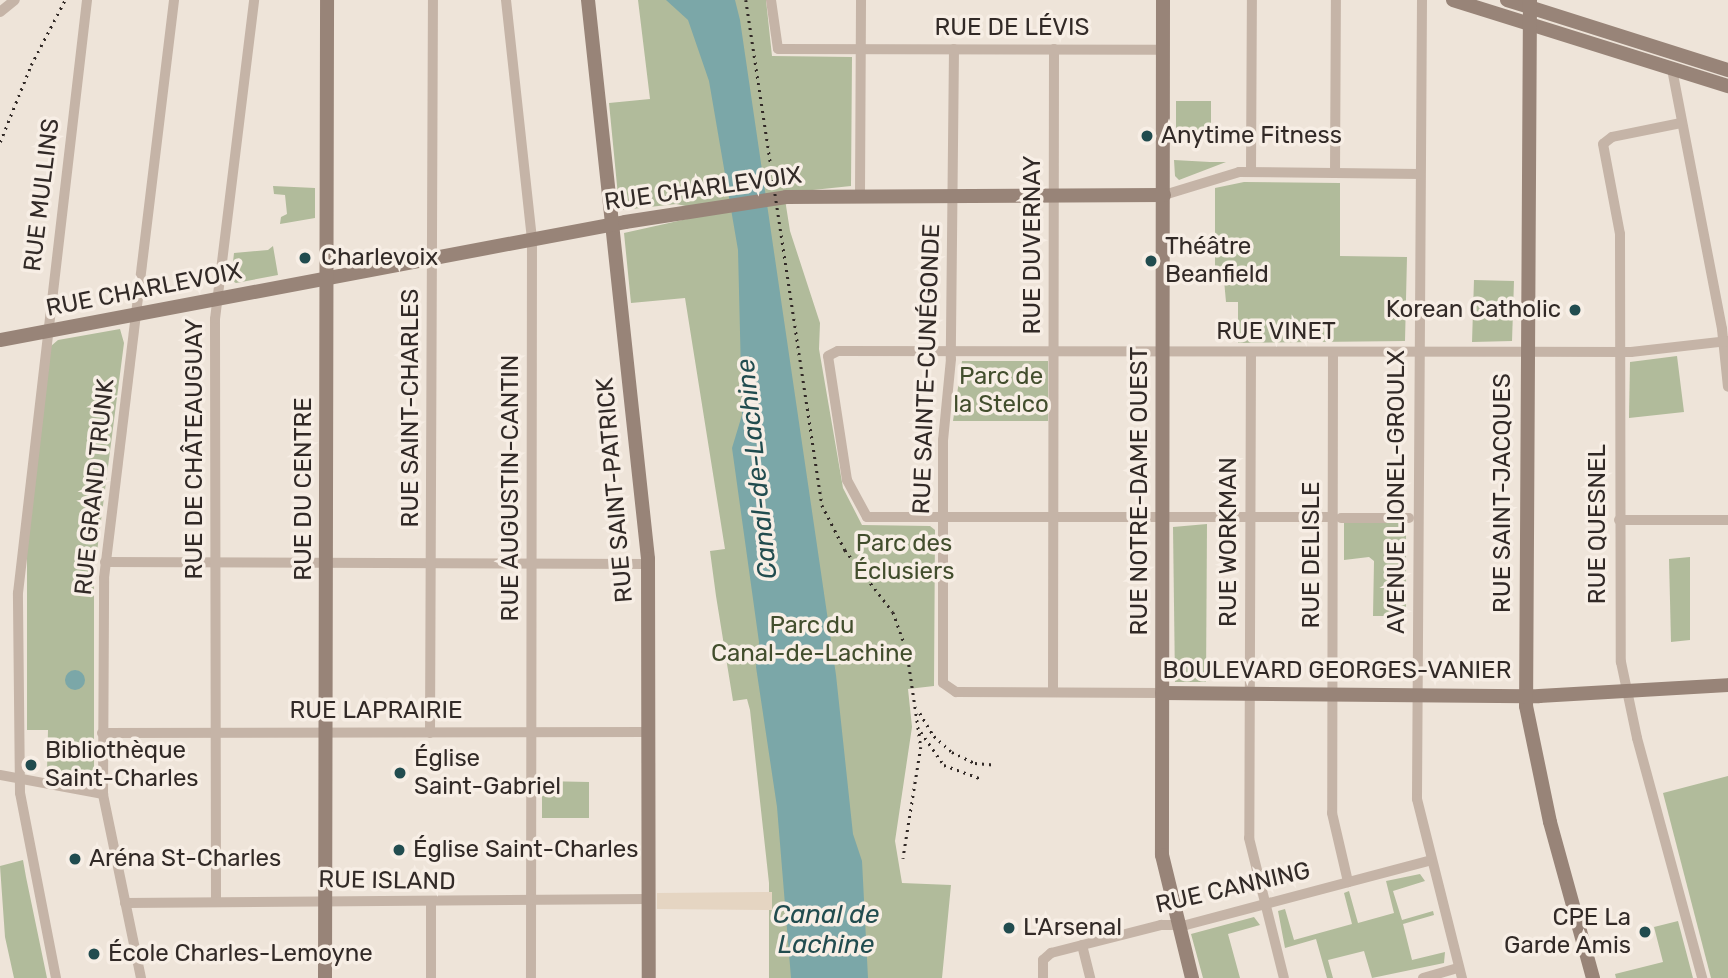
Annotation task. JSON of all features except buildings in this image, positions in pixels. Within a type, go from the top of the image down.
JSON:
[{"type":"main road","name":"RUE DU CENTRE","points":[[325,978],[327,0]]},
{"type":"main road","name":"RUE SAINT-PATRICK","points":[[588,0],[649,564],[649,978]]},
{"type":"main road","name":"RUE NOTRE-DAME OUEST","points":[[1163,0],[1162,863],[1176,928],[1192,978]]},
{"type":"main road","points":[[1452,0],[1728,86]]},
{"type":"main road","points":[[1507,0],[1530,4],[1728,70]]},
{"type":"main road","name":"RUE SAINT-JACQUES","points":[[1530,4],[1526,696],[1550,822],[1593,978]]},
{"type":"main road","name":"RUE CHARLEVOIX","points":[[0,340],[612,225],[766,200],[860,194],[1164,195]]},
{"type":"main road","name":"BOULEVARD GEORGES-VANIER","points":[[1162,693],[1526,696],[1628,693],[1728,685]]},
{"type":"street","points":[[0,12],[15,0]]},
{"type":"street","name":"RUE MULLINS","points":[[56,978],[19,780],[19,583],[46,332],[88,0]]},
{"type":"street","name":"RUE GRAND TRUNK","points":[[141,978],[103,794],[105,562],[174,0]]},
{"type":"street","name":"RUE DE CHÂTEAUGUAY","points":[[216,901],[218,299],[254,0]]},
{"type":"street","name":"RUE SAINT-CHARLES","points":[[430,733],[433,0]]},
{"type":"street","name":"RUE AUGUSTIN-CANTIN","points":[[506,0],[532,240],[531,978]]},
{"type":"street","name":"RUE DE LÉVIS","points":[[771,0],[778,49],[1162,50]]},
{"type":"street","points":[[860,194],[861,0]]},
{"type":"street","points":[[1251,172],[1252,0]]},
{"type":"street","points":[[1335,173],[1336,0]]},
{"type":"street","name":"AVENUE LIONEL-GROULX","points":[[1422,0],[1417,804],[1429,861],[1460,973]]},
{"type":"street","name":"RUE SAINTE-CUNÉGONDE","points":[[945,689],[942,676],[943,435],[951,351],[954,49]]},
{"type":"street","name":"RUE DUVERNAY","points":[[1053,692],[1054,49]]},
{"type":"street","points":[[1672,69],[1726,341],[1728,387]]},
{"type":"street","name":"RUE QUESNEL","points":[[1681,123],[1604,142],[1620,229],[1619,650],[1702,978]]},
{"type":"street","name":"RUE CHARLEVOIX","points":[[1164,195],[1226,174],[1420,174]]},
{"type":"street","name":"RUE VINET","points":[[943,518],[865,516],[848,480],[827,358],[833,351],[1619,352],[1726,341]]},
{"type":"street","name":"RUE WORKMAN","points":[[1251,353],[1249,838],[1284,978]]},
{"type":"street","name":"RUE DELISLE","points":[[1333,353],[1337,518],[1332,818],[1348,882]]},
{"type":"street","points":[[943,518],[1409,518]]},
{"type":"street","points":[[1619,520],[1728,520]]},
{"type":"street","points":[[105,562],[649,564]]},
{"type":"street","name":"BOULEVARD GEORGES-VANIER","points":[[945,689],[1162,693]]},
{"type":"street","name":"RUE LAPRAIRIE","points":[[102,733],[649,733]]},
{"type":"street","points":[[0,775],[103,794]]},
{"type":"street","name":"RUE CANNING","points":[[1043,978],[1046,956],[1165,925],[1176,928],[1429,861]]},
{"type":"street","name":"RUE ISLAND","points":[[125,903],[649,900]]},
{"type":"street","points":[[431,903],[431,978]]},
{"type":"street","points":[[1082,946],[1090,978]]},
{"type":"street","points":[[1423,978],[1460,973]]},
{"type":"green space","name":"Parc du Canal-de-Lachine","points":[[638,0],[766,0],[772,56],[852,57],[851,186],[784,193],[790,231],[820,323],[819,349],[843,488],[862,525],[930,526],[935,530],[934,686],[908,689],[912,727],[895,841],[902,883],[951,885],[942,978],[769,978],[769,883],[750,710],[747,699],[733,701],[716,596],[710,551],[725,549],[685,298],[631,303],[624,233],[687,219],[686,206],[676,204],[623,210],[619,206],[609,103],[650,99]]},
{"type":"green space","points":[[1176,101],[1211,101],[1211,138],[1176,138]]},
{"type":"green space","points":[[1174,160],[1226,162],[1179,180],[1175,176]]},
{"type":"green space","points":[[1244,182],[1340,183],[1340,256],[1407,257],[1405,341],[1238,343],[1238,302],[1226,302],[1224,280],[1215,276],[1215,188]]},
{"type":"green space","points":[[273,186],[315,188],[315,218],[280,224],[281,217],[287,214],[285,195],[274,194]]},
{"type":"green space","points":[[273,246],[278,275],[236,283],[231,280],[234,253],[268,250]]},
{"type":"green space","points":[[1474,280],[1514,281],[1512,341],[1472,342]]},
{"type":"green space","points":[[120,329],[124,343],[94,575],[94,781],[47,771],[48,730],[27,730],[27,551],[51,346],[58,340]]},
{"type":"green space","points":[[1677,356],[1684,412],[1629,418],[1630,362]]},
{"type":"green space","name":"Parc de la Stelco","points":[[962,361],[1048,361],[1048,421],[953,421]]},
{"type":"green space","points":[[1344,519],[1406,520],[1406,616],[1373,616],[1374,561],[1369,557],[1344,560]]},
{"type":"green space","points":[[1207,524],[1206,682],[1175,682],[1173,527]]},
{"type":"green space","points":[[1690,557],[1690,640],[1671,642],[1669,559]]},
{"type":"green space","points":[[1728,776],[1728,978],[1711,978],[1663,793]]},
{"type":"green space","points":[[542,781],[589,782],[589,818],[542,818]]},
{"type":"green space","points":[[23,860],[47,978],[14,978],[5,937],[0,866]]},
{"type":"green space","points":[[1420,874],[1425,881],[1393,891],[1402,920],[1433,911],[1434,915],[1403,924],[1412,960],[1445,952],[1444,963],[1372,978],[1364,951],[1328,960],[1333,978],[1327,978],[1316,939],[1285,948],[1278,911],[1285,909],[1294,940],[1352,924],[1344,893],[1349,891],[1358,923],[1394,913],[1386,881]]},
{"type":"green space","points":[[1254,917],[1260,925],[1228,934],[1240,978],[1203,978],[1191,934]]},
{"type":"green space","points":[[1678,921],[1693,978],[1616,978],[1615,974],[1663,962],[1654,927]]},
{"type":"shaded area","points":[[772,892],[772,910],[657,909],[657,893]]},
{"type":"water","name":"Canal de Lachine","points":[[666,0],[735,0],[740,20],[836,675],[853,834],[862,861],[868,978],[791,978],[777,807],[756,667],[759,642],[732,448],[742,415],[738,250],[709,81],[688,20]]},
{"type":"water","points":[[71,670],[79,670],[85,680],[79,690],[71,690],[65,684],[65,676]]},
{"type":"railway","points":[[0,142],[31,65],[65,0]]},
{"type":"railway","points":[[746,0],[822,505],[845,550],[893,612],[907,651],[921,747],[903,859]]},
{"type":"railway","points":[[920,713],[934,736],[952,752],[975,763],[996,765]]},
{"type":"railway","points":[[921,732],[944,765],[982,779]]},
{"type":"place","name":"Anytime Fitness","points":[[1147,136]]},
{"type":"place","name":"Charlevoix","points":[[305,258]]},
{"type":"place","name":"Théâtre Beanfield","points":[[1151,261]]},
{"type":"place","name":"Korean Catholic","points":[[1575,310]]},
{"type":"place","name":"Bibliothèque Saint-Charles","points":[[31,765]]},
{"type":"place","name":"Église Saint-Gabriel","points":[[400,773]]},
{"type":"place","name":"Église Saint-Charles","points":[[399,850]]},
{"type":"place","name":"Aréna St-Charles","points":[[75,859]]},
{"type":"place","name":"L'Arsenal","points":[[1009,928]]},
{"type":"place","name":"CPE La Garde Amis","points":[[1645,932]]},
{"type":"place","name":"École Charles-Lemoyne","points":[[94,954]]},
{"type":"water label","name":"Canal-de-Lachine","points":[[757,469]]},
{"type":"park label","name":"Parc des Éclusiers","points":[[904,558]]}]
